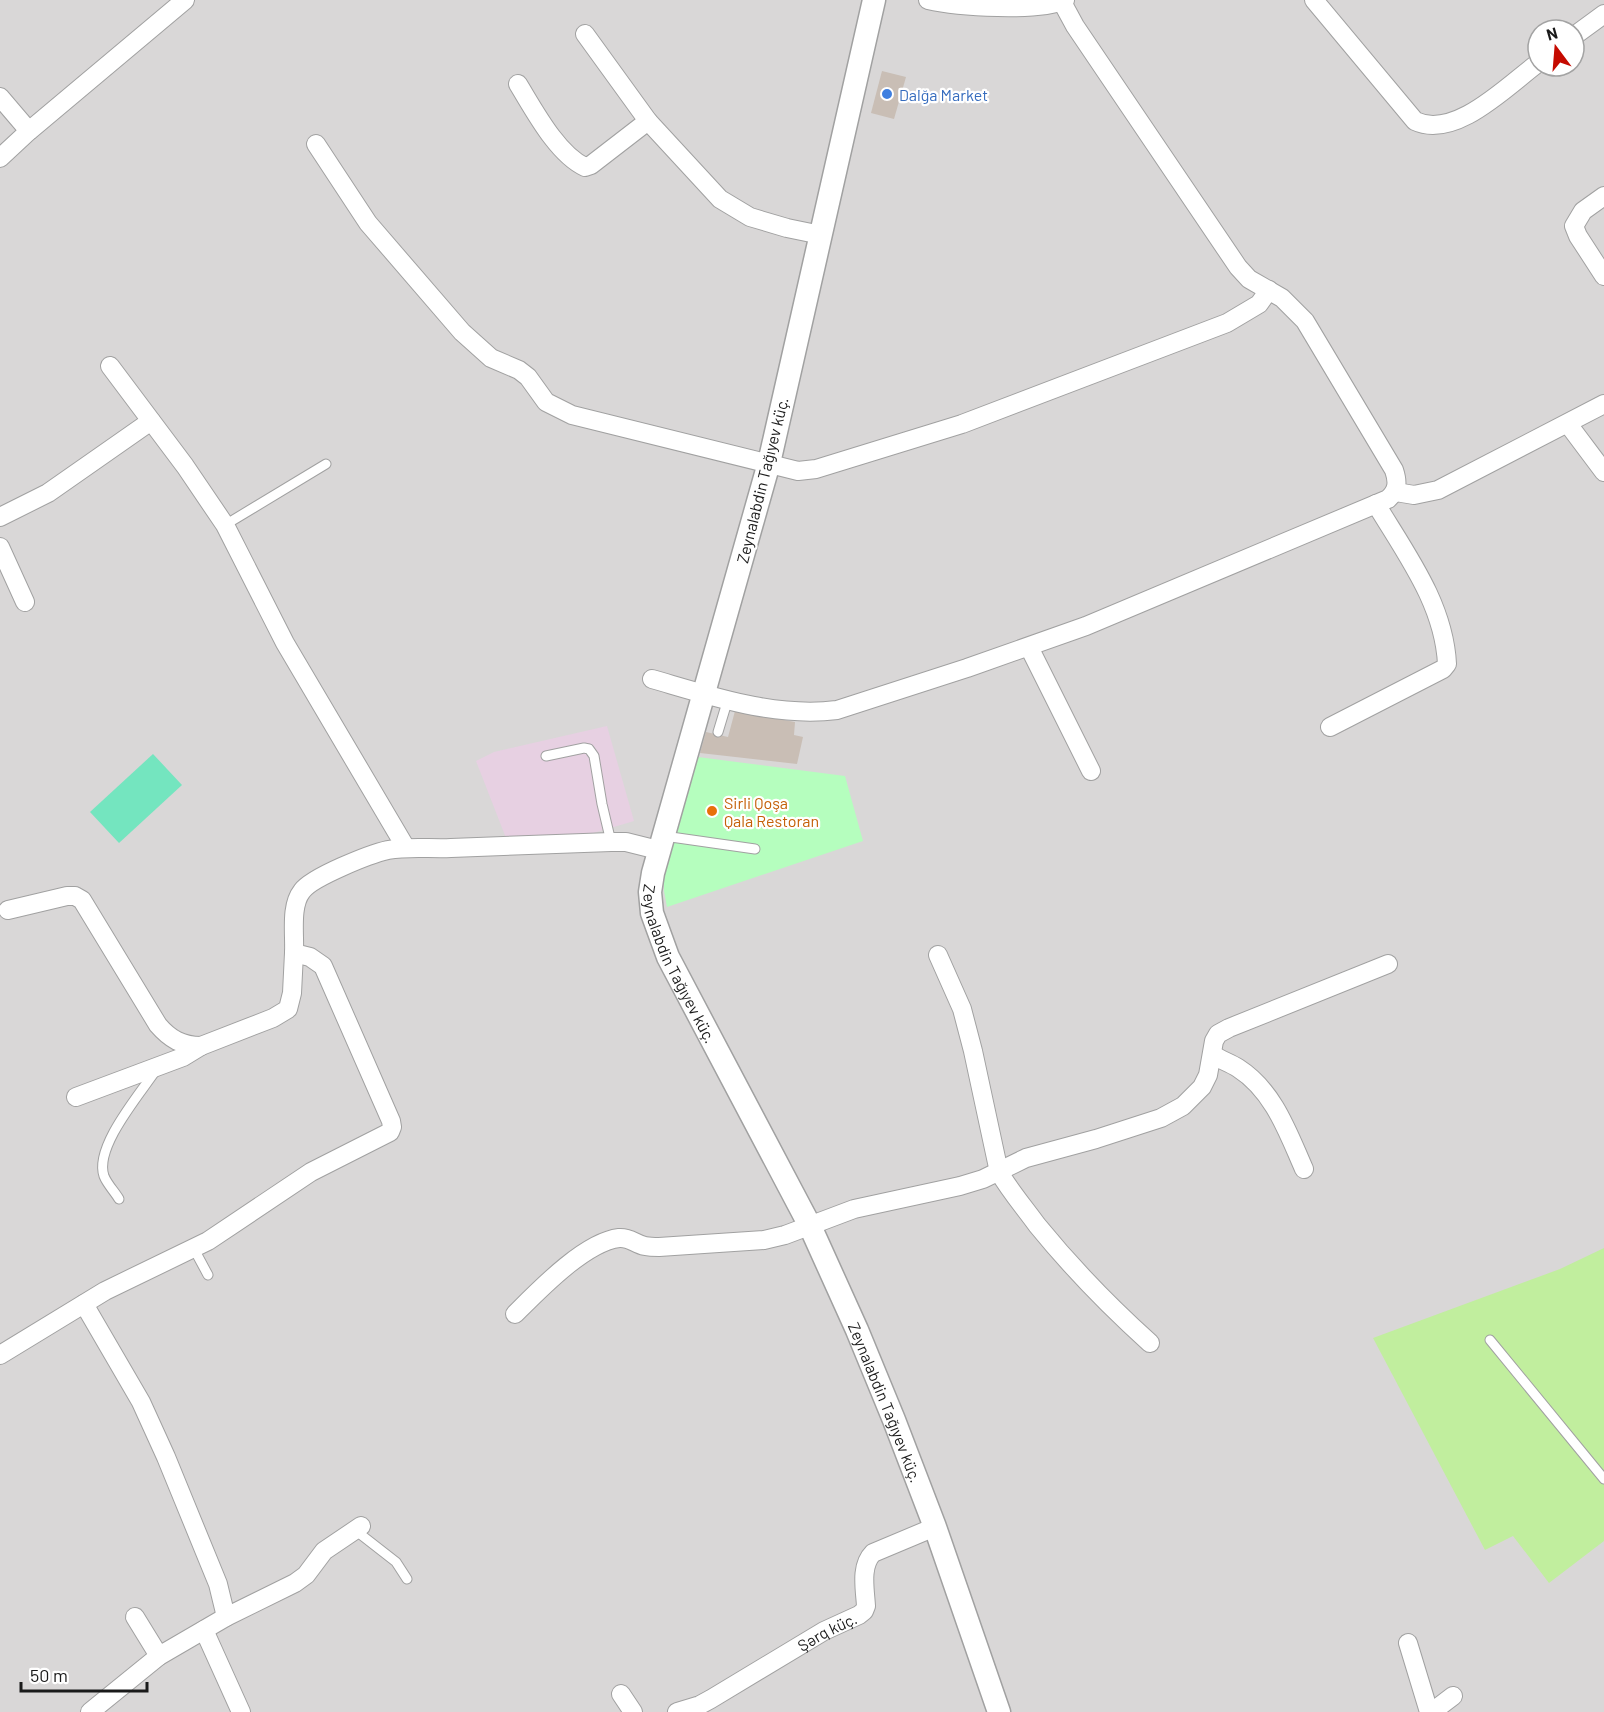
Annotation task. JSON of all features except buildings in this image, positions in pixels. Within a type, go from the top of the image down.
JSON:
[{"type":"street","points":[[0,158],[185,0]]},
{"type":"street","name":"Zeynalabdin Tağıyev küç.","points":[[874,0],[769,463],[705,694],[660,843],[650,892],[652,913],[668,957],[810,1226],[894,1420],[935,1527],[999,1712]]},
{"type":"street","points":[[652,679],[705,694],[789,712],[816,713],[837,710],[1029,648],[1086,626],[1388,499],[1396,492],[1397,479],[1394,470],[1305,321],[1282,298],[1249,279],[1238,267],[1075,26],[1063,1],[1021,6],[956,4],[928,0]]},
{"type":"street","points":[[1314,0],[1415,122],[1425,126],[1450,124],[1468,116],[1526,72]]},
{"type":"street","points":[[1586,27],[1604,14]]},
{"type":"street","points":[[585,34],[648,121],[720,199],[750,217],[821,235]]},
{"type":"street","points":[[518,84],[539,118],[566,152],[576,163],[585,167],[591,165],[648,121]]},
{"type":"street","points":[[0,97],[29,131]]},
{"type":"street","points":[[316,144],[368,223],[462,333],[491,358],[519,370],[528,377],[546,402],[572,415],[798,471],[816,469],[962,424],[1227,323],[1259,304],[1269,290]]},
{"type":"street","points":[[1604,196],[1583,211],[1574,226],[1604,276]]},
{"type":"street","points":[[110,366],[185,466],[225,525],[285,643],[405,848]]},
{"type":"street","points":[[1396,492],[1414,495],[1438,490],[1604,404]]},
{"type":"street","points":[[0,517],[48,493],[151,421]]},
{"type":"street","points":[[1568,424],[1604,472]]},
{"type":"street","points":[[1330,727],[1443,669],[1447,664],[1439,620],[1431,599],[1376,504]]},
{"type":"street","points":[[0,547],[25,603]]},
{"type":"street","points":[[1029,648],[1091,771]]},
{"type":"street","points":[[76,1097],[183,1057],[201,1046],[273,1018],[288,1009],[292,993],[296,901],[310,882],[364,858],[388,850],[405,848],[443,849],[611,842],[660,843]]},
{"type":"street","points":[[8,910],[67,896],[75,896],[82,900],[158,1025],[173,1040],[191,1046],[201,1046]]},
{"type":"street","points":[[0,1355],[123,1281],[194,1249],[311,1172],[390,1132],[392,1126],[323,966],[310,957],[294,953]]},
{"type":"street","points":[[938,955],[962,1009],[999,1172],[1008,1188],[1095,1293],[1150,1343]]},
{"type":"street","points":[[515,1314],[546,1284],[594,1246],[606,1241],[629,1238],[644,1246],[659,1247],[764,1240],[854,1209],[960,1186],[999,1172],[1014,1162],[1095,1139],[1168,1114],[1183,1106],[1202,1087],[1208,1075],[1214,1041],[1218,1034],[1388,964]]},
{"type":"street","points":[[1213,1055],[1239,1069],[1256,1083],[1271,1101],[1284,1123],[1304,1169]]},
{"type":"street","points":[[84,1304],[141,1402],[162,1448],[218,1584],[226,1617]]},
{"type":"street","name":"Şərq küç.","points":[[677,1712],[711,1699],[824,1630],[859,1616],[866,1606],[865,1565],[873,1553],[935,1527]]},
{"type":"street","points":[[90,1712],[159,1656],[226,1617],[295,1583],[306,1575],[324,1551],[358,1528]]},
{"type":"street","points":[[135,1617],[159,1656]]},
{"type":"street","points":[[204,1630],[241,1712]]},
{"type":"street","points":[[1408,1644],[1430,1712],[1453,1696]]},
{"type":"street","points":[[621,1694],[633,1712]]},
{"type":"lane","points":[[225,525],[326,464]]},
{"type":"lane","points":[[718,732],[728,699]]},
{"type":"lane","points":[[546,756],[589,749],[594,756],[611,842]]},
{"type":"lane","points":[[660,843],[755,849]]},
{"type":"lane","points":[[119,1199],[104,1175],[104,1159],[109,1138],[159,1066]]},
{"type":"lane","points":[[194,1249],[208,1275]]},
{"type":"lane","points":[[1491,1340],[1604,1479]]},
{"type":"lane","points":[[358,1528],[396,1562],[407,1579]]},
{"type":"shaded area","points":[[0,0],[1604,0],[1604,1712],[0,1712]]},
{"type":"shaded area","points":[[607,726],[634,821],[590,834],[506,838],[476,761],[494,752]]},
{"type":"green space","points":[[153,754],[182,785],[119,843],[90,812]]},
{"type":"green space","points":[[698,757],[845,776],[863,841],[667,907],[664,874]]},
{"type":"green space","points":[[1604,1248],[1604,1541],[1549,1583],[1513,1536],[1485,1550],[1373,1338],[1560,1269]]},
{"type":"place","name":"Dalğa Market","points":[[887,94]]},
{"type":"place","name":"Sirli Qoşa Qala Restoran","points":[[712,811]]}]
